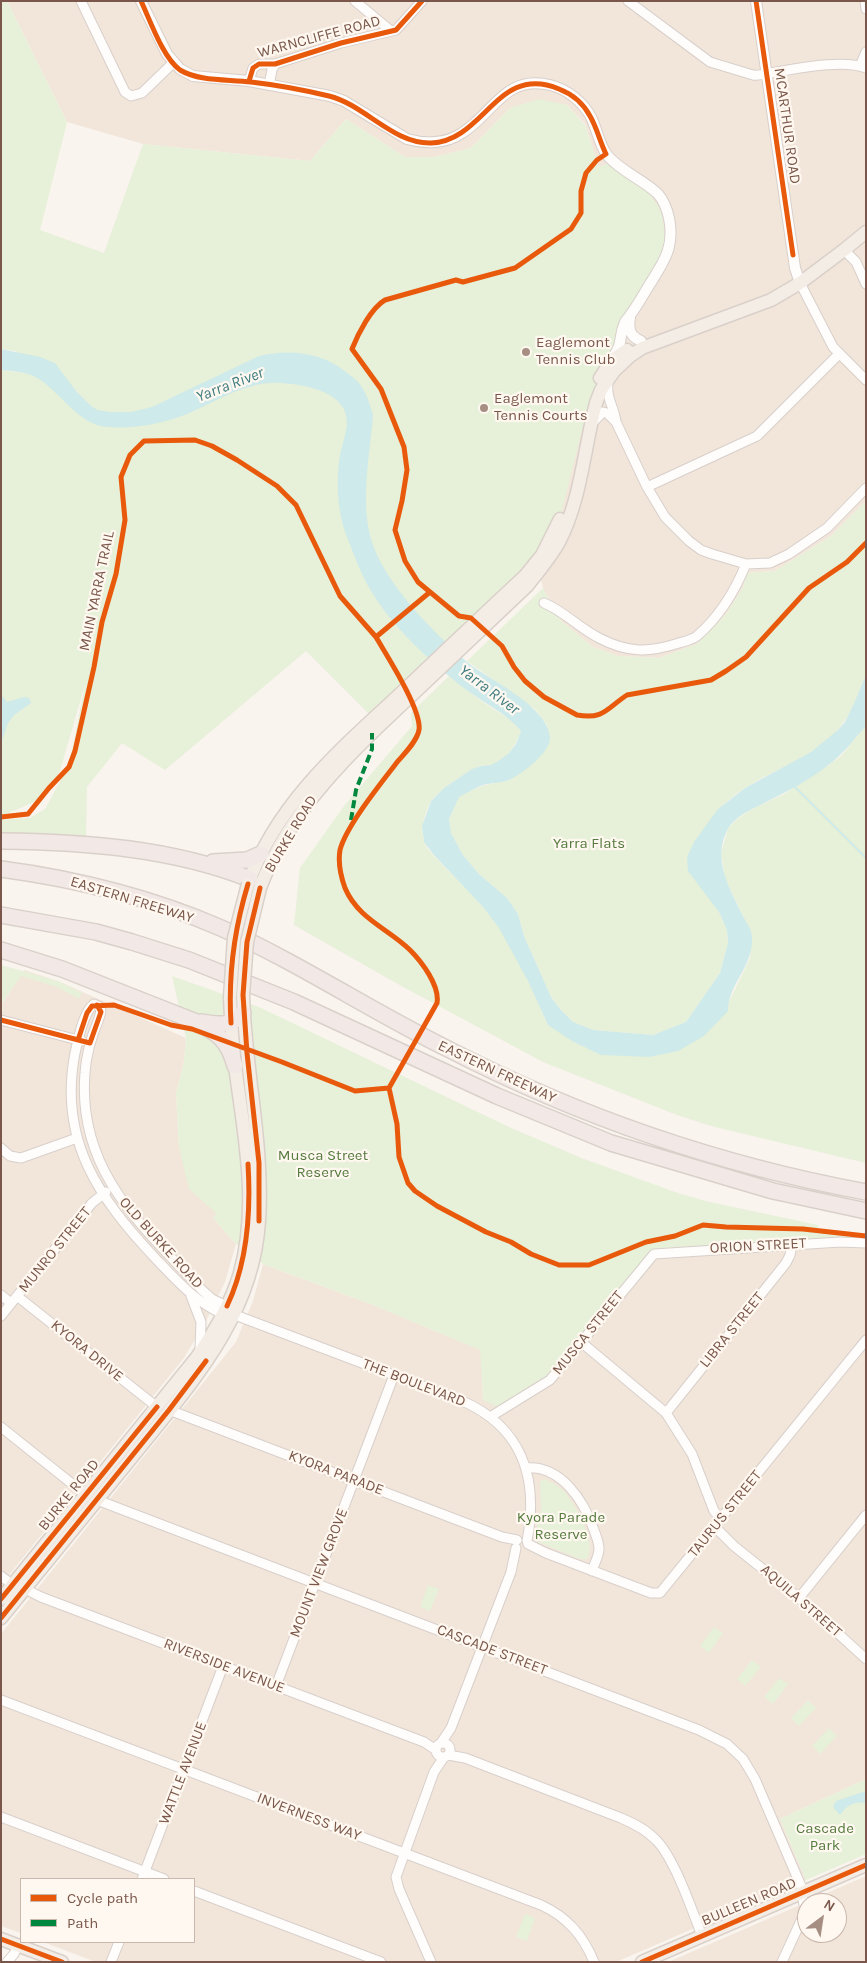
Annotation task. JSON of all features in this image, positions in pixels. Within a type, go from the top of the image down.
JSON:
[{"type":"highway","points":[[1,841],[83,844],[123,848],[197,861],[247,860],[261,854]]},
{"type":"highway","points":[[197,861],[255,884]]},
{"type":"highway","name":"EASTERN FREEWAY","points":[[1,869],[32,873],[88,885],[162,906],[220,928],[293,964],[448,1050],[605,1120],[734,1162],[794,1178],[866,1192]]},
{"type":"highway","name":"EASTERN FREEWAY","points":[[1,915],[96,932],[189,960],[294,1002],[498,1096],[611,1143],[773,1191],[866,1211]]},
{"type":"highway","points":[[1,950],[56,967],[194,1021],[211,1030],[227,1044],[235,1066]]},
{"type":"highway","points":[[194,1021],[212,1024],[231,1023],[243,1013]]},
{"type":"main road","points":[[494,611],[527,586],[548,560],[559,542],[575,497],[596,404],[608,381],[622,363],[642,348],[771,300],[800,283],[866,232]]},
{"type":"main road","points":[[390,709],[494,611],[542,555],[557,526],[564,507],[594,389],[612,360],[641,341],[686,326],[700,326]]},
{"type":"main road","name":"BURKE ROAD","points":[[1,1618],[19,1587],[163,1409],[214,1351],[228,1312],[254,1221],[258,1156],[243,1013],[247,942],[261,854],[286,811],[320,769],[390,709]]},
{"type":"main road","name":"BURKE ROAD","points":[[254,1221],[231,1023],[230,982],[239,915],[255,884],[300,814],[335,769],[390,709]]},
{"type":"main road","points":[[286,811],[300,814]]},
{"type":"main road","name":"BURKE ROAD","points":[[163,1409],[228,1312]]},
{"type":"main road","name":"BURKE ROAD","points":[[1,1599],[19,1587]]},
{"type":"main road","name":"BULLEEN ROAD","points":[[802,1893],[866,1865]]},
{"type":"main road","name":"BULLEEN ROAD","points":[[642,1962],[797,1895]]},
{"type":"main road","points":[[1,1938],[62,1962]]},
{"type":"street","points":[[81,1],[125,92],[135,97],[142,93],[174,63]]},
{"type":"street","points":[[141,1],[167,54],[180,69],[193,76],[249,82],[330,96],[344,101],[407,139],[433,143],[462,134],[503,94],[520,86],[550,85],[569,93],[582,104],[591,116],[606,154],[625,171],[646,183],[659,196],[668,210],[671,237],[669,250],[622,329],[621,344],[612,360]]},
{"type":"street","points":[[355,1],[391,31]]},
{"type":"street","name":"WARNCLIFFE ROAD","points":[[249,82],[253,68],[259,64],[275,64],[341,43],[396,30],[422,1]]},
{"type":"street","points":[[628,1],[710,62],[753,75],[845,64],[863,67],[866,52]]},
{"type":"street","name":"MCARTHUR ROAD","points":[[756,1],[794,261],[800,283],[833,347],[866,380]]},
{"type":"street","points":[[865,1],[866,9]]},
{"type":"street","name":"WARNCLIFFE ROAD","points":[[269,85],[275,64]]},
{"type":"street","points":[[844,250],[856,262],[866,284]]},
{"type":"street","points":[[631,315],[628,329],[630,334],[641,341]]},
{"type":"street","points":[[647,488],[757,436],[839,354]]},
{"type":"street","points":[[608,381],[607,392],[616,422],[647,488],[665,517],[689,542],[701,550],[746,564],[770,563],[789,554],[827,528],[866,488]]},
{"type":"street","points":[[591,426],[595,418],[603,412],[607,413],[616,422]]},
{"type":"street","points":[[544,603],[557,608],[597,637],[624,649],[658,650],[696,637],[737,587],[746,564]]},
{"type":"street","name":"OLD BURKE ROAD","points":[[94,1004],[98,1005],[101,1012],[90,1043],[84,1088],[87,1125],[96,1155],[112,1187],[129,1210],[197,1285],[228,1312],[209,1308],[190,1294],[128,1229],[102,1194],[85,1162],[77,1138],[73,1114],[72,1080],[78,1040],[90,1008],[94,1004]]},
{"type":"street","points":[[1,1020],[90,1043]]},
{"type":"street","points":[[1,1148],[10,1156],[21,1158],[77,1138]]},
{"type":"street","name":"MUNRO STREET","points":[[1,1316],[92,1203],[112,1187]]},
{"type":"street","name":"ORION STREET","points":[[651,1255],[661,1252],[850,1241],[866,1243]]},
{"type":"street","name":"LIBRA STREET","points":[[666,1413],[786,1263],[792,1245]]},
{"type":"street","name":"MUSCA STREET","points":[[490,1417],[546,1383],[651,1255]]},
{"type":"street","name":"OLD BURKE ROAD","points":[[190,1294],[201,1322],[199,1354]]},
{"type":"street","points":[[1,1295],[11,1303]]},
{"type":"street","name":"KYORA DRIVE","points":[[17,1296],[163,1409]]},
{"type":"street","name":"THE BOULEVARD","points":[[228,1312],[472,1405],[490,1417],[512,1439],[526,1468],[530,1486],[530,1512],[521,1544],[396,1872],[397,1882],[430,1962]]},
{"type":"street","name":"TAURUS STREET","points":[[521,1544],[658,1594],[866,1340]]},
{"type":"street","points":[[581,1342],[666,1413],[692,1454],[714,1511],[721,1519]]},
{"type":"street","name":"MOUNT VIEW GROVE","points":[[276,1686],[394,1375]]},
{"type":"street","name":"KYORA PARADE","points":[[163,1409],[521,1544]]},
{"type":"street","name":"CASCADE STREET","points":[[1,1428],[91,1498],[698,1730],[727,1744],[743,1759],[755,1779],[801,1886],[802,1893]]},
{"type":"street","points":[[526,1468],[540,1469],[556,1476],[571,1488],[578,1497],[589,1517],[598,1543],[598,1552],[592,1571]]},
{"type":"street","points":[[799,1598],[866,1515]]},
{"type":"street","name":"AQUILA STREET","points":[[713,1529],[799,1598],[866,1659]]},
{"type":"street","name":"RIVERSIDE AVENUE","points":[[1,1576],[41,1597],[424,1742],[621,1818],[642,1828],[658,1842],[670,1860],[702,1936]]},
{"type":"street","name":"WATTLE AVENUE","points":[[144,1876],[223,1666]]},
{"type":"street","name":"INVERNESS WAY","points":[[1,1700],[551,1909],[569,1922],[576,1930],[588,1948],[594,1962]]},
{"type":"street","points":[[1,1818],[144,1876],[157,1878]]},
{"type":"street","points":[[195,1891],[381,1962]]},
{"type":"street","name":"CASCADE STREET","points":[[782,1962],[797,1929]]},
{"type":"street","points":[[111,1962],[119,1943]]},
{"type":"street","points":[[7,1962],[14,1954],[18,1945]]},
{"type":"shaded area","points":[[7,1],[866,1],[866,501],[831,536],[775,571],[747,573],[743,588],[726,614],[697,644],[659,658],[618,656],[593,647],[561,621],[543,588],[537,561],[591,395],[615,358],[599,168],[585,124],[567,105],[510,108],[471,148],[435,157],[405,157],[346,119],[310,161],[143,144],[67,122]]},
{"type":"shaded area","points":[[24,970],[58,981],[186,1038],[184,1061],[176,1094],[179,1148],[217,1214],[213,1218],[236,1244],[225,1282],[206,1321],[184,1358],[1,1585],[1,1012],[3,1011],[2,1004]]},
{"type":"shaded area","points":[[853,1233],[866,1235],[866,1779],[780,1819],[806,1880],[616,1962],[96,1962],[46,1943],[195,1943],[195,1878],[20,1878],[20,1933],[1,1926],[1,1634],[236,1342],[253,1301],[263,1264],[373,1305],[481,1350],[483,1400],[552,1372],[653,1250],[853,1238]]},
{"type":"shaded area","points":[[866,1876],[866,1962],[668,1962],[797,1906],[797,1943],[847,1943],[847,1893],[827,1893]]},
{"type":"green space","points":[[1,1],[7,1],[67,122],[40,230],[104,253],[143,144],[310,161],[346,119],[405,157],[435,157],[471,148],[510,108],[539,99],[567,105],[585,125],[599,167],[608,163],[644,186],[662,211],[666,249],[615,358],[591,395],[560,518],[537,561],[377,722],[306,651],[165,770],[122,743],[87,787],[86,837],[1,836],[1,820],[30,818],[45,809],[69,765],[86,681],[60,771],[44,798],[1,816],[1,370],[26,373],[38,378],[16,351],[1,349]]},
{"type":"green space","name":"Yarra Flats","points":[[866,501],[866,675],[856,700],[843,723],[822,744],[810,753],[741,790],[718,809],[709,897],[719,912],[727,930],[728,943],[720,973],[686,1022],[653,1035],[593,1030],[573,1022],[551,997],[524,936],[518,914],[507,898],[479,874],[463,855],[451,833],[449,819],[459,796],[482,786],[509,780],[533,763],[550,739],[547,725],[536,710],[467,661],[543,588],[561,621],[593,647],[618,656],[659,658],[697,644],[726,614],[743,588],[747,573],[775,571],[831,536]]},
{"type":"green space","points":[[449,676],[477,698],[512,721],[521,731],[507,756],[492,765],[481,766],[470,771],[447,786],[431,801],[423,826],[425,844],[434,856],[472,894],[498,926],[519,962],[548,1025],[649,1057],[728,1004],[750,958],[752,935],[725,878],[721,853],[728,829],[750,810],[784,794],[841,756],[866,725],[866,1163],[711,1126],[677,1115],[543,1062],[396,983],[294,925],[300,868],[344,806],[412,726],[411,713]]},
{"type":"green space","points":[[1,965],[58,981],[82,993],[79,999],[57,987],[21,976],[2,1003],[3,1012],[1,1012]]},
{"type":"green space","name":"Musca Street Reserve","points":[[172,976],[259,1007],[511,1128],[584,1159],[705,1201],[818,1225],[818,1229],[853,1233],[853,1238],[653,1250],[548,1377],[499,1408],[483,1400],[480,1350],[373,1305],[263,1264],[236,1244],[213,1218],[217,1214],[189,1189],[179,1148],[176,1094],[184,1061],[186,1038]]},
{"type":"green space","name":"Kyora Parade Reserve","points":[[544,1479],[564,1491],[579,1514],[590,1543],[590,1552],[587,1559],[580,1559],[538,1542],[535,1535],[541,1509],[540,1482]]},
{"type":"green space","points":[[428,1585],[439,1589],[430,1611],[420,1607]]},
{"type":"green space","points":[[714,1627],[723,1633],[709,1653],[700,1646]]},
{"type":"green space","points":[[752,1660],[761,1667],[745,1686],[737,1679]]},
{"type":"green space","points":[[779,1678],[788,1684],[773,1704],[764,1697]]},
{"type":"green space","points":[[808,1700],[816,1708],[799,1726],[791,1718]]},
{"type":"green space","points":[[829,1728],[837,1736],[820,1754],[812,1746]]},
{"type":"green space","name":"Cascade Park","points":[[866,1779],[866,1854],[806,1880],[780,1819]]},
{"type":"green space","points":[[525,1914],[535,1918],[527,1941],[516,1937]]},
{"type":"water","name":"Yarra River","points":[[1,349],[40,357],[55,363],[76,391],[90,405],[97,410],[109,412],[131,412],[152,407],[259,356],[270,354],[305,354],[327,360],[358,382],[366,394],[373,415],[366,509],[371,539],[377,556],[398,589],[424,621],[466,661],[516,695],[540,715],[547,726],[550,738],[545,750],[521,773],[506,781],[483,785],[459,797],[449,819],[451,833],[463,855],[479,874],[507,898],[518,914],[524,936],[551,997],[573,1022],[593,1030],[653,1035],[686,1022],[720,973],[728,943],[727,930],[719,912],[688,871],[687,857],[694,842],[718,809],[745,788],[811,752],[838,730],[845,722],[866,675],[866,724],[848,747],[816,774],[739,817],[727,831],[721,853],[724,874],[752,934],[752,947],[749,957],[732,992],[728,1011],[704,1036],[678,1051],[649,1057],[601,1055],[572,1041],[548,1025],[528,981],[499,928],[484,908],[424,842],[422,826],[431,801],[444,788],[472,769],[491,765],[509,753],[516,744],[521,731],[509,719],[465,689],[426,656],[391,619],[368,585],[345,532],[340,513],[338,472],[347,424],[346,413],[341,404],[333,397],[314,388],[269,383],[233,392],[168,421],[138,426],[107,427],[97,425],[79,415],[39,379],[21,372],[1,370]]},
{"type":"water","points":[[1,695],[7,702],[24,697],[29,698],[31,703],[14,715],[8,723],[1,743]]},
{"type":"water","points":[[866,1791],[866,1803],[851,1805],[840,1815],[833,1807],[836,1801]]},
{"type":"waterway","points":[[793,785],[866,858]]},
{"type":"tram line","points":[[1,1937],[67,1962]]},
{"type":"marked path","points":[[351,820],[356,790],[372,749],[372,733]]},
{"type":"cycle path","points":[[141,1],[168,57],[180,70],[196,77],[271,85],[329,96],[355,107],[392,131],[417,142],[431,143],[449,139],[465,130],[505,94],[520,86],[538,84],[559,89],[573,96],[581,103],[592,121],[606,154],[597,160],[586,173],[581,191],[581,213],[571,229],[515,268],[463,282],[456,280],[385,300],[370,315],[352,349],[381,389],[404,447],[407,470],[395,530],[405,561],[418,582],[430,592]]},
{"type":"cycle path","points":[[249,81],[253,68],[259,64],[275,64],[341,43],[396,30],[422,1]]},
{"type":"cycle path","points":[[756,1],[793,255]]},
{"type":"cycle path","name":"MAIN YARRA TRAIL","points":[[1,817],[28,814],[69,767],[75,751],[102,622],[116,574],[125,520],[121,477],[130,455],[144,441],[195,440],[212,446],[237,460],[277,486],[296,505],[340,596],[376,637],[430,592],[459,616],[471,618],[502,646],[514,667],[525,681],[544,697],[577,715],[593,716],[605,712],[627,695],[711,680],[746,657],[809,588],[847,562],[866,543]]},
{"type":"cycle path","points":[[376,637],[410,697],[419,730],[413,743],[374,792],[349,829],[339,855],[341,874],[351,899],[366,916],[415,955],[425,968],[436,989],[437,1003],[389,1088],[397,1124],[399,1157],[408,1183],[415,1191],[437,1206],[486,1232],[511,1242],[531,1254],[559,1265],[589,1265],[646,1242],[675,1236],[703,1225],[803,1229],[866,1236]]},
{"type":"cycle path","points":[[231,1023],[230,988],[233,953],[239,918],[248,884]]},
{"type":"cycle path","points":[[259,1221],[259,1163],[247,1053],[243,995],[247,942],[260,888]]},
{"type":"cycle path","points":[[1,1020],[90,1043],[101,1012],[97,1005]]},
{"type":"cycle path","points":[[78,1040],[87,1013],[92,1006],[114,1005],[171,1025],[192,1029],[355,1091],[389,1088]]},
{"type":"cycle path","points":[[227,1306],[240,1272],[247,1236],[248,1164]]},
{"type":"cycle path","points":[[1,1618],[169,1410],[206,1361]]},
{"type":"cycle path","points":[[1,1599],[157,1407]]},
{"type":"cycle path","points":[[642,1962],[866,1865]]},
{"type":"cycle path","points":[[1,1939],[62,1962]]},
{"type":"place","name":"Eaglemont Tennis Club","points":[[526,352]]},
{"type":"place","name":"Eaglemont Tennis Courts","points":[[484,408]]}]
